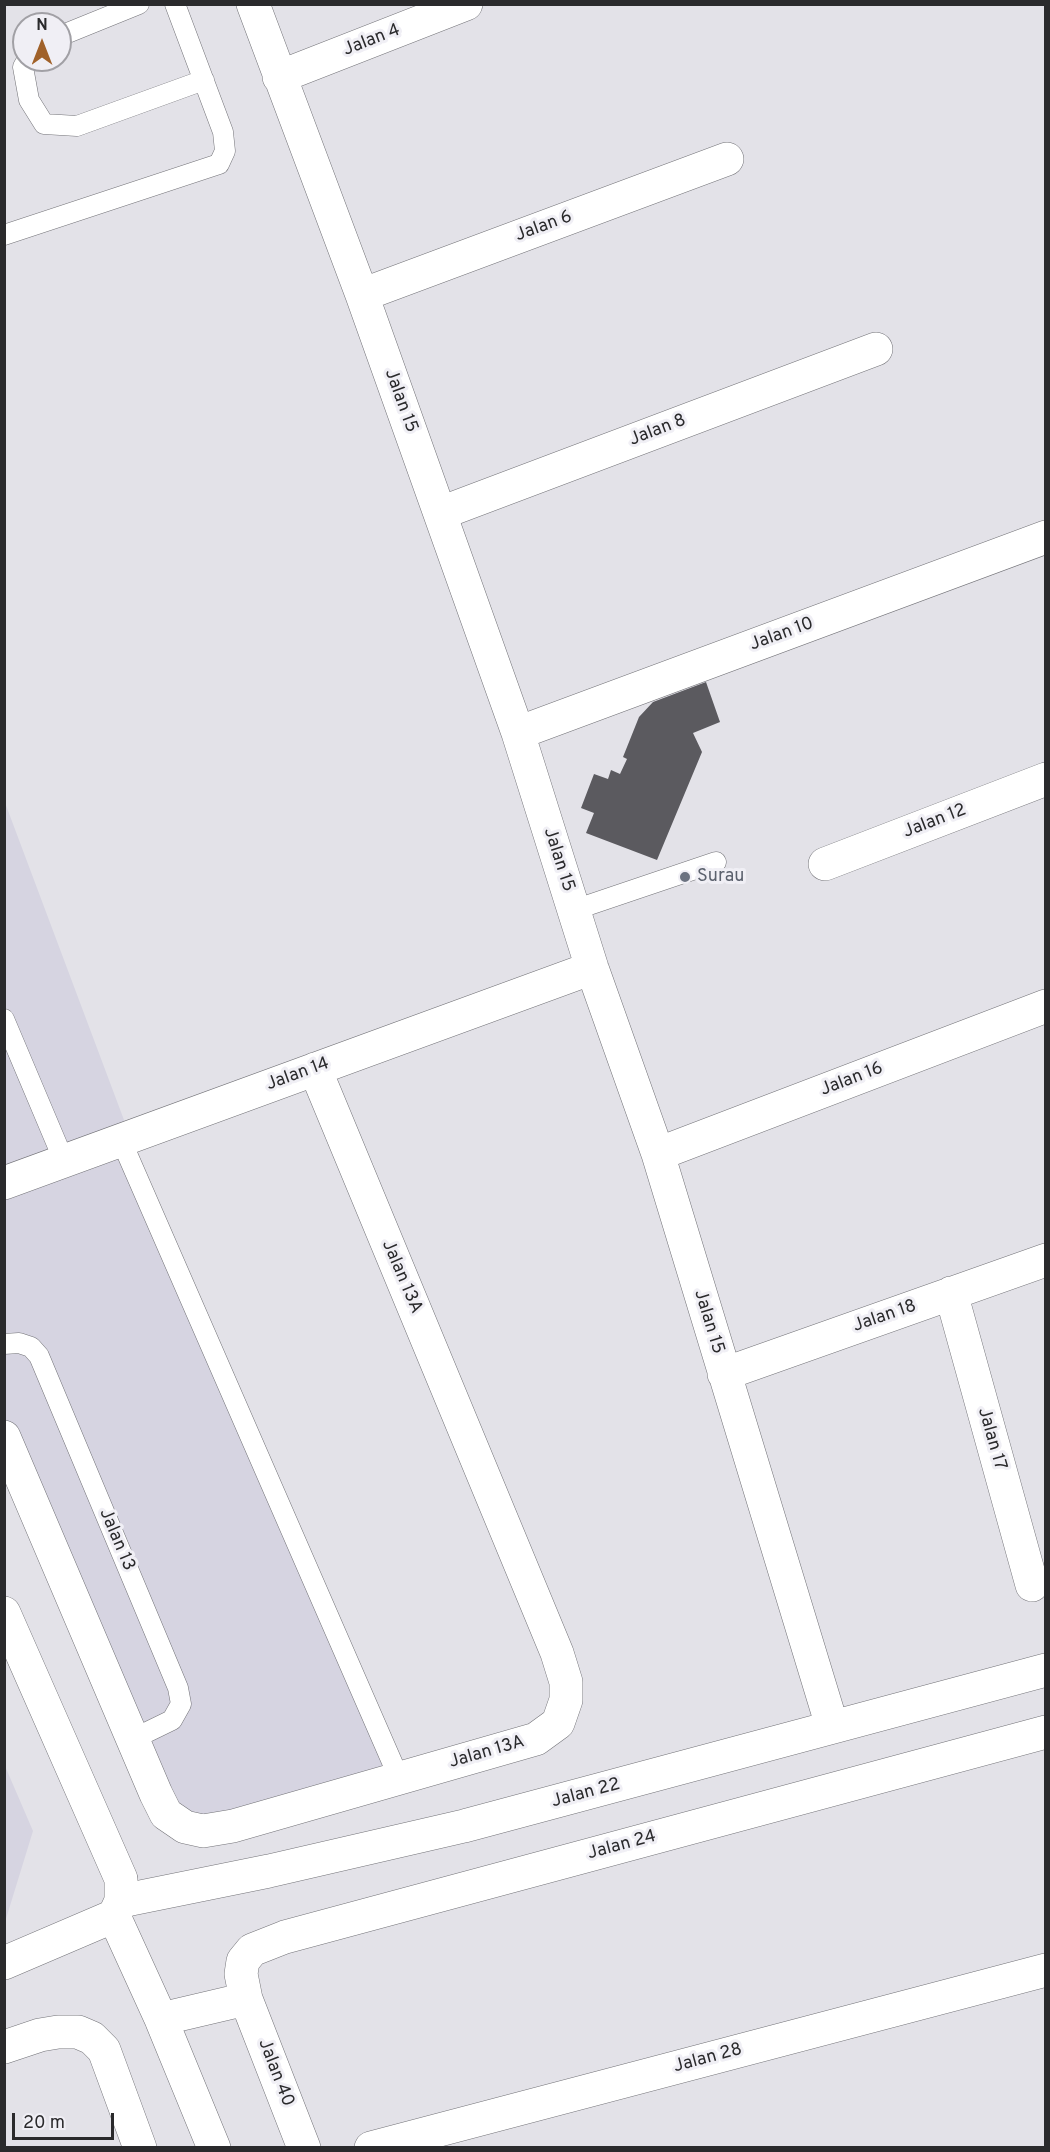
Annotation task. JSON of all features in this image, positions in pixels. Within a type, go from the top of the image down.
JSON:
[{"type":"street","name":"Jalan 15","points":[[253,4],[362,295],[518,733],[592,968],[658,1154],[832,1726]]},
{"type":"street","name":"Jalan 4","points":[[279,77],[466,4]]},
{"type":"street","name":"Jalan 6","points":[[362,295],[727,159]]},
{"type":"street","name":"Jalan 8","points":[[441,513],[876,349]]},
{"type":"street","name":"Jalan 10","points":[[518,733],[1046,537]]},
{"type":"street","name":"Jalan 12","points":[[825,864],[1046,779]]},
{"type":"street","name":"Jalan 14","points":[[4,1183],[592,968]]},
{"type":"street","name":"Jalan 16","points":[[658,1154],[1046,1006]]},
{"type":"street","name":"Jalan 13A","points":[[4,1437],[166,1814],[184,1827],[203,1831],[233,1826],[536,1739],[558,1723],[566,1700],[566,1682],[548,1631],[315,1069]]},
{"type":"street","name":"Jalan 18","points":[[724,1374],[1046,1260]]},
{"type":"street","name":"Jalan 17","points":[[951,1293],[1032,1585]]},
{"type":"street","points":[[4,1613],[121,1879],[118,1909],[214,2148]]},
{"type":"street","name":"Jalan 22","points":[[4,1963],[118,1909],[602,1791],[832,1726],[1046,1670]]},
{"type":"street","name":"Jalan 24","points":[[246,2000],[241,1974],[243,1960],[252,1950],[267,1942],[1046,1732]]},
{"type":"street","name":"Jalan 28","points":[[371,2148],[1046,1970]]},
{"type":"street","points":[[161,2019],[246,2000]]},
{"type":"street","name":"Jalan 40","points":[[246,2000],[304,2148]]},
{"type":"street","points":[[4,2047],[40,2034],[58,2032],[78,2032],[92,2038],[104,2050],[140,2148]]},
{"type":"lane","points":[[72,31],[139,4]]},
{"type":"lane","points":[[4,235],[219,164],[225,151],[223,132],[176,4]]},
{"type":"lane","points":[[24,72],[29,100],[44,124],[76,126],[204,80]]},
{"type":"lane","points":[[574,910],[716,862]]},
{"type":"lane","points":[[4,1019],[64,1161]]},
{"type":"lane","points":[[122,1140],[399,1778]]},
{"type":"lane","name":"Jalan 13","points":[[4,1344],[19,1343],[30,1347],[39,1356],[178,1688],[181,1704],[172,1720],[133,1738]]},
{"type":"shaded area","points":[[4,800],[136,1152],[411,1787],[180,1837],[5,1472]]},
{"type":"shaded area","points":[[5,1766],[33,1831],[5,1922]]},
{"type":"building","points":[[706,682],[720,722],[693,733],[702,752],[657,860],[586,833],[594,813],[581,808],[594,774],[608,779],[611,770],[620,774],[627,759],[623,757],[639,717],[653,702]]},
{"type":"place","name":"Surau","points":[[685,877]]}]
